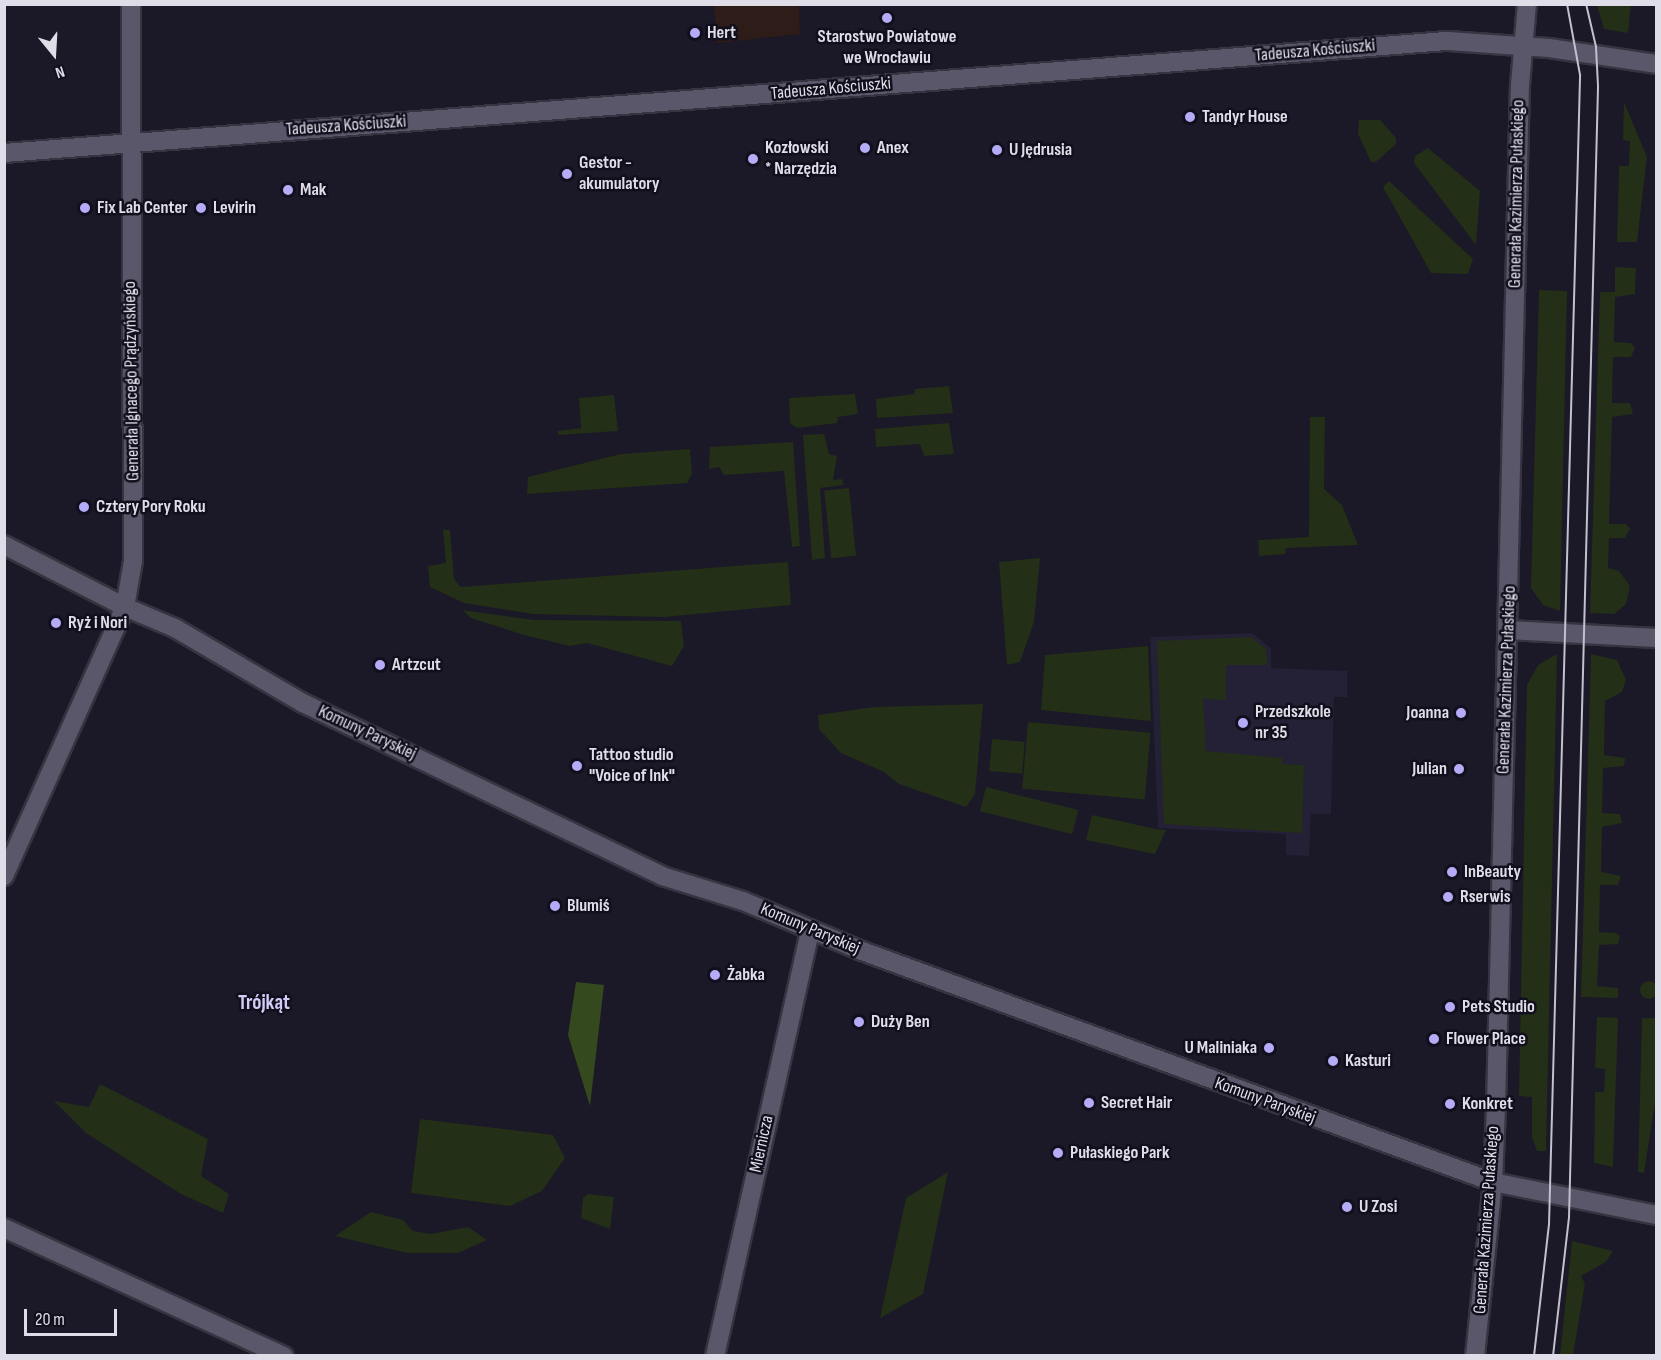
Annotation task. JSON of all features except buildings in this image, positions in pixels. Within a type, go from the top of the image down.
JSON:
[{"type":"street","name":"Generała Ignacego Prądzyńskiego","points":[[4,876],[126,608],[133,561],[131,4]]},
{"type":"street","name":"Generała Kazimierza Pułaskiego","points":[[1475,1356],[1493,1182],[1522,46],[1527,4]]},
{"type":"street","name":"Tadeusza Kościuszki","points":[[4,153],[1448,41],[1522,46],[1656,64]]},
{"type":"street","name":"Komuny Paryskiej","points":[[4,545],[126,608],[181,631],[303,703],[662,876],[743,901],[810,932],[1493,1182],[1656,1215]]},
{"type":"street","points":[[1508,630],[1656,638]]},
{"type":"street","name":"Miernicza","points":[[715,1356],[810,932]]},
{"type":"street","points":[[4,1228],[284,1356]]},
{"type":"shaded area","points":[[714,5],[799,5],[800,34],[717,43]]},
{"type":"shaded area","name":"Przedszkole nr 35","points":[[1252,633],[1271,648],[1271,668],[1347,671],[1347,697],[1334,697],[1331,814],[1311,814],[1309,856],[1286,855],[1286,834],[1158,828],[1150,637]]},
{"type":"green space","points":[[1597,5],[1631,5],[1628,33],[1604,29]]},
{"type":"green space","points":[[1624,102],[1647,157],[1637,242],[1617,242],[1619,166],[1629,166],[1630,141],[1623,140]]},
{"type":"green space","points":[[1359,120],[1380,120],[1396,138],[1396,144],[1376,162],[1371,162],[1358,134]]},
{"type":"green space","points":[[1428,148],[1480,191],[1476,245],[1414,163],[1415,156]]},
{"type":"green space","points":[[1389,181],[1473,259],[1468,274],[1431,273],[1383,187]]},
{"type":"green space","points":[[1615,267],[1636,268],[1635,294],[1615,297],[1614,342],[1631,343],[1635,348],[1631,357],[1613,357],[1612,403],[1630,403],[1633,414],[1612,417],[1609,524],[1626,524],[1630,529],[1625,538],[1609,538],[1608,568],[1619,571],[1630,586],[1626,604],[1614,614],[1590,613],[1600,292],[1615,292]]},
{"type":"green space","points":[[1539,290],[1567,291],[1560,611],[1543,605],[1531,588]]},
{"type":"green space","points":[[949,386],[953,413],[877,418],[876,399],[914,394],[915,389]]},
{"type":"green space","points":[[855,394],[858,414],[838,417],[837,423],[797,428],[790,423],[789,398]]},
{"type":"green space","points":[[614,395],[618,431],[558,435],[558,431],[581,428],[579,398]]},
{"type":"green space","points":[[1310,417],[1325,417],[1324,489],[1342,505],[1358,545],[1286,548],[1285,554],[1259,556],[1258,540],[1309,537]]},
{"type":"green space","points":[[949,423],[954,454],[924,456],[920,444],[876,447],[875,429]]},
{"type":"green space","points":[[824,434],[829,454],[837,456],[833,480],[842,479],[844,485],[820,488],[825,558],[812,560],[803,435]]},
{"type":"green space","points":[[793,442],[800,546],[792,547],[784,471],[724,475],[719,467],[709,469],[710,447]]},
{"type":"green space","points":[[690,449],[692,474],[687,483],[527,494],[528,477],[621,454]]},
{"type":"green space","points":[[849,488],[856,556],[831,558],[824,491]]},
{"type":"green space","points":[[443,530],[450,530],[454,579],[461,587],[788,562],[791,605],[664,617],[533,614],[464,603],[430,587],[428,566],[446,563]]},
{"type":"green space","points":[[1040,558],[1034,622],[1020,662],[1007,665],[999,562]]},
{"type":"green space","points":[[462,610],[534,620],[681,621],[684,646],[672,666],[587,643],[570,646],[524,635],[471,618]]},
{"type":"green space","points":[[1251,637],[1266,649],[1267,665],[1226,665],[1226,700],[1203,699],[1206,751],[1282,758],[1282,764],[1304,765],[1302,833],[1164,824],[1157,641]]},
{"type":"green space","points":[[1148,646],[1151,721],[1041,710],[1045,655]]},
{"type":"green space","points":[[1557,654],[1546,1151],[1537,1151],[1532,1137],[1532,1097],[1519,1096],[1527,685],[1538,665]]},
{"type":"green space","points":[[1591,654],[1617,660],[1626,680],[1622,692],[1605,701],[1604,755],[1625,758],[1624,766],[1603,768],[1602,813],[1620,814],[1622,823],[1602,827],[1601,872],[1621,876],[1618,885],[1600,885],[1599,932],[1616,933],[1620,936],[1618,944],[1599,945],[1597,986],[1618,988],[1618,998],[1581,997]]},
{"type":"green space","points":[[983,704],[975,794],[966,807],[899,784],[884,772],[841,753],[819,729],[818,715],[874,707]]},
{"type":"green space","points":[[1028,722],[1151,733],[1145,799],[1022,789]]},
{"type":"green space","points":[[992,739],[1025,742],[1022,774],[989,771]]},
{"type":"green space","points":[[986,787],[1078,810],[1072,834],[980,811]]},
{"type":"green space","points":[[1092,815],[1166,830],[1155,854],[1086,840]]},
{"type":"green space","points":[[1649,981],[1657,986],[1658,990],[1653,998],[1649,999],[1641,994],[1640,990],[1645,982]]},
{"type":"green space","points":[[576,982],[604,985],[590,1106],[568,1035]]},
{"type":"green space","points":[[1597,1017],[1618,1018],[1613,1167],[1594,1163],[1595,1092],[1604,1092],[1605,1069],[1595,1068]]},
{"type":"green space","points":[[1642,1018],[1656,1018],[1656,1096],[1644,1173],[1638,1172]]},
{"type":"green space","points":[[100,1084],[208,1139],[201,1176],[229,1194],[223,1213],[181,1194],[86,1133],[54,1101],[89,1107]]},
{"type":"green space","points":[[420,1119],[553,1135],[565,1158],[542,1191],[510,1206],[411,1193]]},
{"type":"green space","points":[[948,1172],[923,1294],[880,1318],[906,1198]]},
{"type":"green space","points":[[588,1194],[614,1197],[610,1229],[581,1218],[583,1198]]},
{"type":"green space","points":[[371,1212],[403,1220],[413,1231],[431,1234],[468,1227],[487,1240],[458,1253],[407,1253],[335,1236]]},
{"type":"green space","points":[[1572,1241],[1613,1251],[1606,1262],[1581,1276],[1585,1284],[1573,1355],[1560,1355]]},
{"type":"tram line","points":[[1534,1356],[1549,1225],[1580,75],[1567,4]]},
{"type":"tram line","points":[[1553,1356],[1569,1218],[1598,86],[1596,47],[1586,4]]},
{"type":"place","name":"Starostwo Powiatowe we Wrocławiu","points":[[887,18]]},
{"type":"place","name":"Hert","points":[[695,33]]},
{"type":"place","name":"Tandyr House","points":[[1190,117]]},
{"type":"place","name":"Anex","points":[[865,148]]},
{"type":"place","name":"U Jędrusia","points":[[997,150]]},
{"type":"place","name":"Kozłowski * Narzędzia","points":[[753,159]]},
{"type":"place","name":"Gestor - akumulatory","points":[[567,174]]},
{"type":"place","name":"Mak","points":[[288,190]]},
{"type":"place","name":"Fix Lab Center","points":[[85,208]]},
{"type":"place","name":"Levirin","points":[[201,208]]},
{"type":"place","name":"Cztery Pory Roku","points":[[84,507]]},
{"type":"place","name":"Ryż i Nori","points":[[56,623]]},
{"type":"place","name":"Artzcut","points":[[380,665]]},
{"type":"place","name":"Joanna","points":[[1461,713]]},
{"type":"place","name":"Przedszkole nr 35","points":[[1243,723]]},
{"type":"place","name":"Tattoo studio \"Voice of Ink\"","points":[[577,766]]},
{"type":"place","name":"Julian","points":[[1459,769]]},
{"type":"place","name":"InBeauty","points":[[1452,872]]},
{"type":"place","name":"Rserwis","points":[[1448,897]]},
{"type":"place","name":"Blumiś","points":[[555,906]]},
{"type":"place","name":"Żabka","points":[[715,975]]},
{"type":"place","name":"Pets Studio","points":[[1450,1007]]},
{"type":"place","name":"Duży Ben","points":[[859,1022]]},
{"type":"place","name":"Flower Place","points":[[1434,1039]]},
{"type":"place","name":"U Maliniaka","points":[[1269,1048]]},
{"type":"place","name":"Kasturi","points":[[1333,1061]]},
{"type":"place","name":"Secret Hair","points":[[1089,1103]]},
{"type":"place","name":"Konkret","points":[[1450,1104]]},
{"type":"place","name":"Pułaskiego Park","points":[[1058,1153]]},
{"type":"place","name":"U Zosi","points":[[1347,1207]]},
{"type":"district","name":"Trójkąt","points":[[264,1003]]}]
